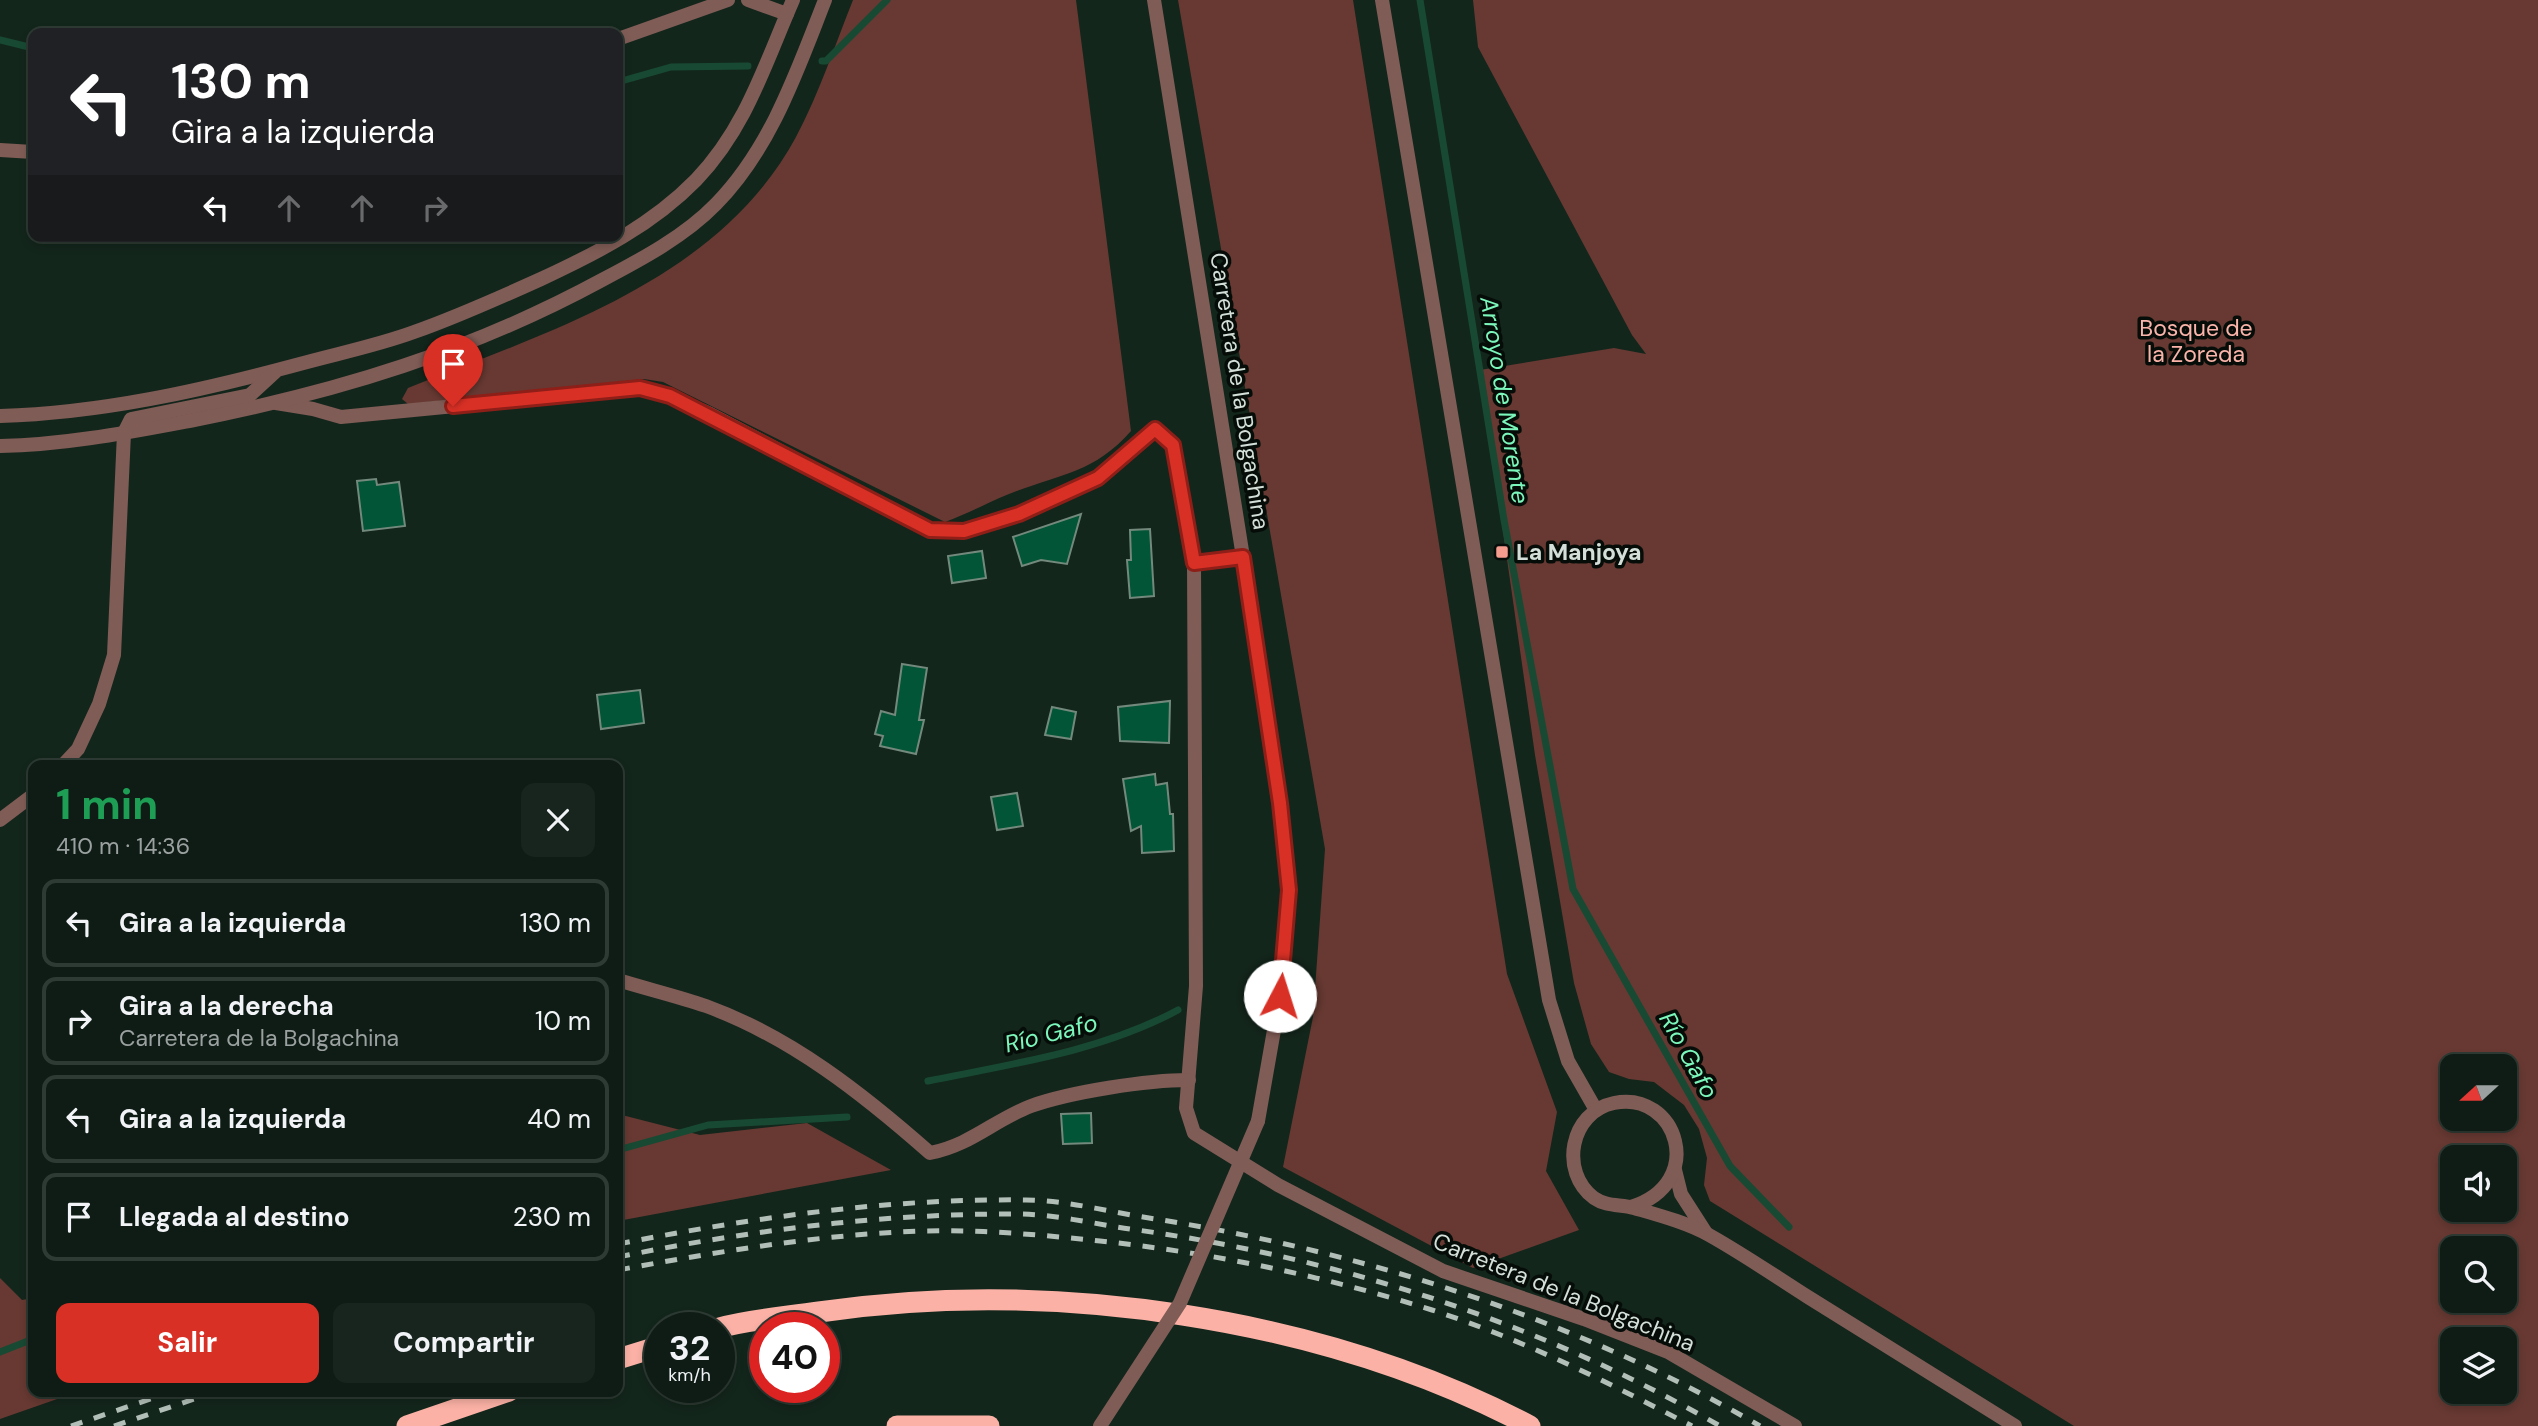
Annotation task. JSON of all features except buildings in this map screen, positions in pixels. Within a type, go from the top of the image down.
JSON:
[{"type":"highway","points":[[735,1325],[870,1304],[993,1299],[1198,1317],[1379,1360],[1490,1405],[1530,1426]]},
{"type":"highway","points":[[623,1357],[644,1351]]},
{"type":"highway","points":[[407,1426],[492,1397]]},
{"type":"highway","points":[[897,1426],[989,1426]]},
{"type":"street","points":[[623,37],[728,0]]},
{"type":"street","points":[[748,0],[787,14]]},
{"type":"street","points":[[623,237],[697,178],[741,122],[774,51],[793,0]]},
{"type":"street","points":[[0,446],[124,433],[276,403],[421,362],[574,295],[653,253],[716,204],[766,139],[825,0]]},
{"type":"street","name":"Carretera de la Bolgachina","points":[[1100,1426],[1180,1303],[1258,1121],[1280,996],[1289,890],[1280,803],[1243,557],[1154,0]]},
{"type":"street","points":[[1381,0],[1549,1000],[1569,1061],[1596,1110]]},
{"type":"street","points":[[0,150],[28,152]]},
{"type":"street","points":[[0,416],[131,404],[276,370],[411,333],[508,294],[613,242]]},
{"type":"street","points":[[68,760],[78,749],[99,704],[114,655],[124,433],[131,419],[250,395],[276,370]]},
{"type":"street","name":"Carretera de la Bolgachina","points":[[276,403],[341,418],[640,388],[670,396],[710,414],[930,530],[964,531],[1019,514],[1098,478],[1155,429],[1173,445],[1194,563],[1196,986],[1186,1108],[1194,1133],[1278,1185],[1443,1271],[1584,1319],[1668,1352],[1795,1426]]},
{"type":"street","points":[[1194,563],[1243,557]]},
{"type":"street","points":[[0,820],[28,799]]},
{"type":"street","points":[[623,982],[707,1007],[791,1047],[868,1098],[930,1153],[955,1148],[1030,1107],[1112,1088],[1189,1080]]},
{"type":"street","points":[[1632,1208],[1651,1201],[1667,1188],[1675,1170],[1678,1153],[1669,1127],[1656,1111],[1634,1102],[1614,1103],[1596,1110],[1581,1124],[1573,1144],[1573,1165],[1581,1185],[1594,1198],[1614,1207],[1632,1208],[1706,1233],[2015,1426]]},
{"type":"street","points":[[1675,1170],[1681,1194],[1706,1233]]},
{"type":"green space","points":[[853,0],[1076,0],[1131,431],[1117,445],[1089,465],[1009,494],[945,522],[663,382],[644,379],[408,404],[402,399],[408,388],[572,322],[626,295],[676,265],[722,229],[763,187],[796,137]]},
{"type":"green space","points":[[1178,0],[1353,0],[1507,974],[1557,1112],[1546,1171],[1579,1230],[1473,1268],[1283,1167],[1313,1017],[1325,849]]},
{"type":"green space","name":"Bosque de la Zoreda","points":[[1473,0],[2538,0],[2538,1426],[2074,1426],[1710,1201],[1704,1185],[1707,1158],[1699,1129],[1684,1105],[1654,1082],[1629,1079],[1609,1072],[1591,1044],[1574,983],[1535,755],[1480,370],[1614,348],[1646,354],[1632,335],[1478,47]]},
{"type":"green space","points":[[623,1115],[700,1135],[807,1123],[891,1170],[623,1220]]},
{"type":"green space","points":[[0,1278],[22,1300],[28,1299],[28,1397],[63,1397],[0,1419]]},
{"type":"waterway","points":[[822,61],[826,61],[887,0]]},
{"type":"waterway","name":"Arroyo de Morente","points":[[1420,0],[1504,520],[1573,889],[1730,1166],[1789,1227]]},
{"type":"waterway","points":[[0,40],[28,47]]},
{"type":"waterway","points":[[623,81],[671,67],[748,66]]},
{"type":"waterway","name":"Río Gafo","points":[[928,1081],[1088,1046],[1119,1036],[1178,1010]]},
{"type":"waterway","name":"Río Gafo","points":[[623,1149],[708,1125],[847,1117]]},
{"type":"waterway","name":"Río Gafo","points":[[0,1352],[28,1341]]},
{"type":"railway","points":[[623,1243],[769,1218],[872,1206],[975,1200],[1072,1204],[1308,1249],[1464,1294],[1541,1321],[1616,1353],[1689,1387],[1760,1426]]},
{"type":"railway","points":[[623,1256],[768,1231],[869,1220],[971,1214],[1022,1214],[1063,1218],[1207,1241],[1284,1257],[1434,1299],[1508,1325],[1580,1355],[1720,1426]]},
{"type":"railway","points":[[623,1269],[793,1242],[924,1231],[1025,1234],[1184,1252],[1309,1276],[1432,1310],[1532,1348],[1692,1426]]},
{"type":"railway","points":[[71,1426],[156,1397]]},
{"type":"railway","points":[[114,1426],[200,1397]]},
{"type":"place","name":"La Manjoya","points":[[1502,552]]},
{"type":"route","points":[[453,406],[640,388],[670,396],[710,414],[930,530],[964,531],[1019,514],[1098,478],[1155,429],[1173,445],[1194,563],[1243,557],[1280,803],[1289,890],[1280,996]]}]
